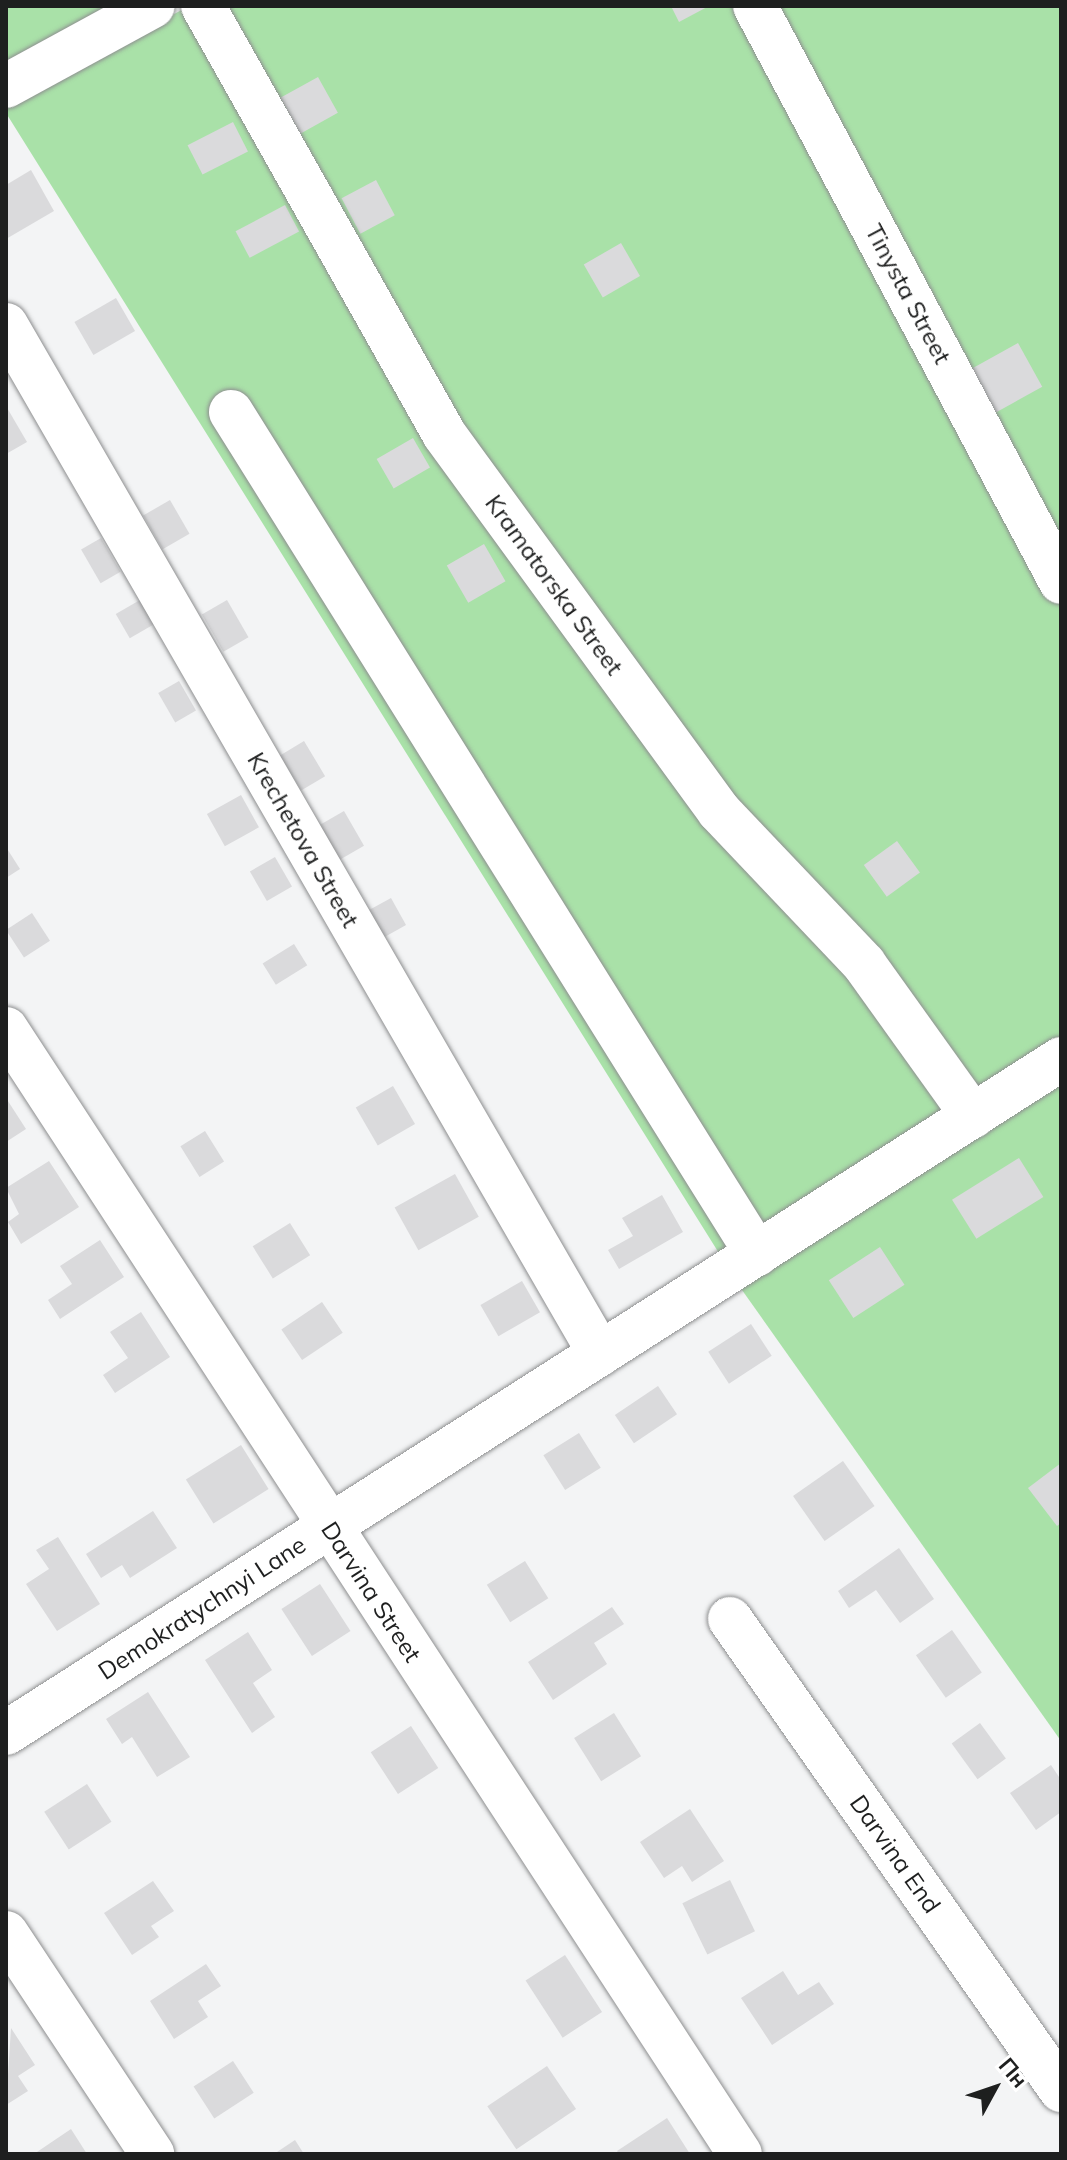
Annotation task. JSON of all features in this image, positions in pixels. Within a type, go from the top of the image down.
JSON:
[{"type":"street","points":[[6,86],[153,6]]},
{"type":"street","name":"Kramatorska Street","points":[[203,6],[444,434],[719,811],[864,964],[973,1116]]},
{"type":"street","name":"Tinysta Street","points":[[755,6],[1061,582]]},
{"type":"street","name":"Krechetova Street","points":[[6,325],[600,1354]]},
{"type":"street","points":[[231,412],[757,1254]]},
{"type":"street","name":"Darvina Street","points":[[6,1029],[328,1527],[740,2154]]},
{"type":"street","name":"Demokratychnyi Lane","points":[[6,1733],[1061,1059]]},
{"type":"street","name":"Darvina End","points":[[730,1619],[1061,2090]]},
{"type":"street","points":[[6,1933],[152,2154]]},
{"type":"green space","points":[[6,6],[124,6],[6,70]]},
{"type":"green space","points":[[189,6],[1061,6],[1061,1741],[742,1290],[6,113],[6,105]]},
{"type":"building","points":[[671,6],[709,6],[679,22]]},
{"type":"building","points":[[318,77],[338,113],[300,134],[280,98]]},
{"type":"building","points":[[233,122],[248,151],[203,175],[188,145]]},
{"type":"building","points":[[31,170],[54,211],[6,239],[6,185]]},
{"type":"building","points":[[376,180],[395,215],[360,234],[342,198]]},
{"type":"building","points":[[285,205],[299,231],[250,258],[236,231]]},
{"type":"building","points":[[621,243],[640,276],[603,297],[584,264]]},
{"type":"building","points":[[116,298],[135,331],[93,355],[74,322]]},
{"type":"building","points":[[1018,343],[1042,387],[996,412],[972,369]]},
{"type":"building","points":[[6,406],[27,442],[6,454]]},
{"type":"building","points":[[413,438],[430,467],[394,488],[377,459]]},
{"type":"building","points":[[170,500],[190,534],[163,549],[143,516]]},
{"type":"building","points":[[101,538],[120,572],[101,583],[81,550]]},
{"type":"building","points":[[484,544],[506,581],[468,603],[447,566]]},
{"type":"building","points":[[140,600],[154,624],[130,638],[116,614]]},
{"type":"building","points":[[227,600],[248,637],[223,652],[202,614]]},
{"type":"building","points":[[179,681],[196,710],[175,722],[158,693]]},
{"type":"building","points":[[304,741],[325,776],[301,791],[280,755]]},
{"type":"building","points":[[241,795],[259,827],[225,846],[207,814]]},
{"type":"building","points":[[344,811],[364,846],[336,862],[316,827]]},
{"type":"building","points":[[897,841],[920,873],[887,897],[864,865]]},
{"type":"building","points":[[6,847],[20,869],[6,878]]},
{"type":"building","points":[[275,857],[292,886],[267,901],[250,872]]},
{"type":"building","points":[[391,898],[406,925],[384,937],[369,910]]},
{"type":"building","points":[[32,913],[50,941],[24,958],[6,930]]},
{"type":"building","points":[[294,944],[307,965],[276,985],[263,964]]},
{"type":"building","points":[[393,1086],[415,1124],[378,1146],[356,1108]]},
{"type":"building","points":[[6,1098],[26,1129],[6,1142]]},
{"type":"building","points":[[205,1131],[224,1162],[199,1177],[180,1146]]},
{"type":"building","points":[[1019,1158],[1043,1197],[976,1239],[952,1200]]},
{"type":"building","points":[[49,1161],[79,1207],[21,1244],[8,1222],[19,1214],[6,1188]]},
{"type":"building","points":[[455,1174],[479,1217],[418,1250],[395,1207]]},
{"type":"building","points":[[662,1195],[683,1232],[619,1269],[608,1250],[633,1236],[622,1218]]},
{"type":"building","points":[[290,1223],[310,1255],[273,1279],[253,1246]]},
{"type":"building","points":[[100,1240],[124,1277],[60,1319],[48,1300],[72,1284],[60,1266]]},
{"type":"building","points":[[880,1247],[905,1285],[853,1318],[829,1280]]},
{"type":"building","points":[[522,1281],[540,1312],[498,1336],[480,1305]]},
{"type":"building","points":[[322,1302],[343,1333],[302,1360],[281,1329]]},
{"type":"building","points":[[141,1312],[170,1357],[115,1393],[103,1375],[128,1358],[110,1332]]},
{"type":"building","points":[[751,1324],[772,1356],[729,1384],[708,1352]]},
{"type":"building","points":[[658,1386],[677,1414],[634,1443],[615,1415]]},
{"type":"building","points":[[579,1433],[601,1468],[565,1490],[543,1455]]},
{"type":"building","points":[[241,1445],[269,1489],[213,1524],[186,1479]]},
{"type":"building","points":[[843,1461],[875,1506],[825,1541],[793,1496]]},
{"type":"building","points":[[1061,1463],[1061,1523],[1057,1526],[1028,1488]]},
{"type":"building","points":[[153,1511],[177,1548],[130,1578],[122,1565],[101,1578],[86,1554]]},
{"type":"building","points":[[58,1537],[100,1604],[57,1631],[26,1584],[49,1569],[36,1550]]},
{"type":"building","points":[[899,1548],[934,1599],[900,1623],[876,1590],[849,1608],[838,1591]]},
{"type":"building","points":[[525,1561],[548,1598],[510,1622],[487,1585]]},
{"type":"building","points":[[320,1584],[350,1631],[312,1656],[281,1609]]},
{"type":"building","points":[[612,1607],[624,1624],[594,1643],[607,1664],[553,1700],[528,1662]]},
{"type":"building","points":[[952,1630],[982,1673],[946,1698],[916,1655]]},
{"type":"building","points":[[248,1632],[272,1670],[253,1683],[275,1717],[252,1733],[205,1660]]},
{"type":"building","points":[[148,1692],[190,1757],[157,1777],[132,1737],[122,1744],[106,1719]]},
{"type":"building","points":[[614,1713],[641,1756],[601,1781],[574,1738]]},
{"type":"building","points":[[980,1723],[1006,1759],[978,1779],[952,1744]]},
{"type":"building","points":[[411,1726],[438,1768],[398,1794],[371,1752]]},
{"type":"building","points":[[1051,1765],[1061,1780],[1061,1812],[1036,1830],[1010,1793]]},
{"type":"building","points":[[87,1784],[112,1822],[69,1850],[44,1812]]},
{"type":"building","points":[[690,1809],[724,1861],[692,1882],[682,1866],[664,1878],[640,1842]]},
{"type":"building","points":[[730,1880],[755,1931],[707,1954],[682,1903]]},
{"type":"building","points":[[153,1881],[174,1911],[151,1926],[159,1937],[132,1955],[104,1913]]},
{"type":"building","points":[[565,1955],[602,2012],[563,2038],[526,1981]]},
{"type":"building","points":[[206,1964],[221,1986],[198,2001],[208,2017],[174,2039],[150,2001]]},
{"type":"building","points":[[783,1971],[798,1995],[819,1982],[834,2004],[772,2045],[741,1998]]},
{"type":"building","points":[[11,2028],[35,2065],[18,2076],[28,2091],[6,2105]]},
{"type":"building","points":[[233,2061],[254,2093],[214,2118],[194,2087]]},
{"type":"building","points":[[547,2066],[576,2109],[516,2149],[487,2106]]},
{"type":"building","points":[[667,2118],[690,2154],[619,2154],[617,2151]]},
{"type":"building","points":[[71,2129],[87,2154],[34,2154]]},
{"type":"building","points":[[295,2140],[304,2154],[274,2154]]}]
